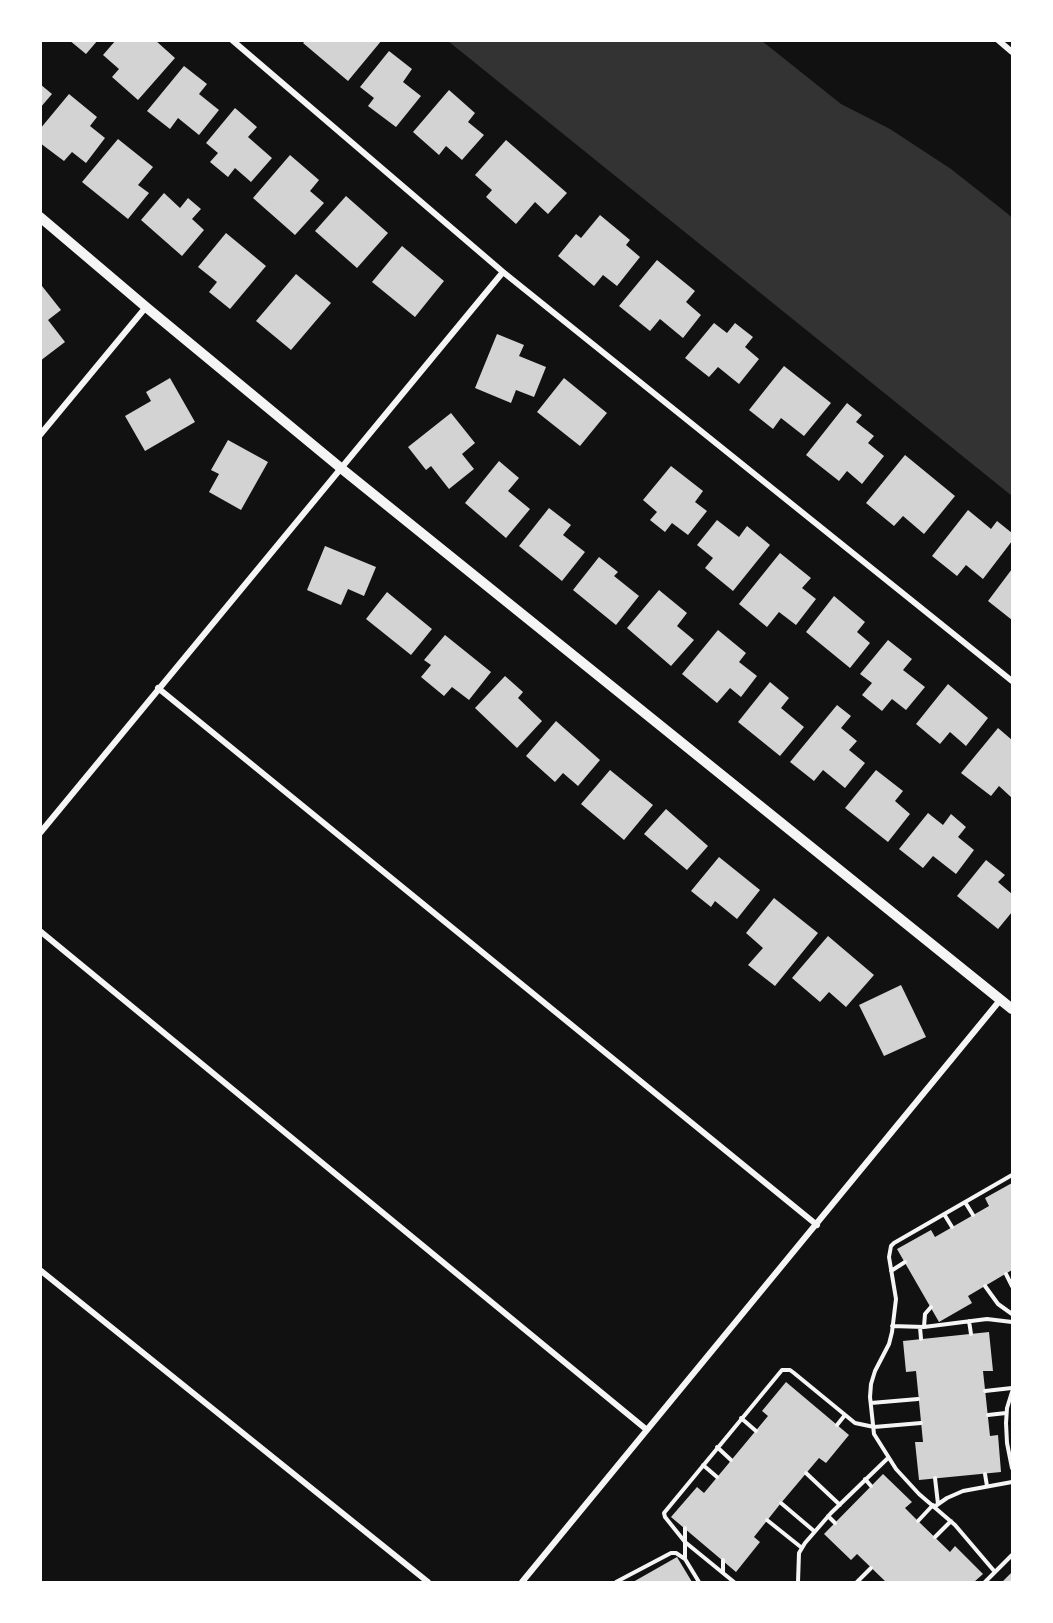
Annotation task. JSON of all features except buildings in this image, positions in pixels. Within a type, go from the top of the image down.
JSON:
[{"type":"street","points":[[232,40],[503,272],[1012,681]]},
{"type":"street","points":[[1002,42],[1012,52]]},
{"type":"street","points":[[40,217],[146,308],[342,469],[1012,1009]]},
{"type":"street","points":[[40,833],[503,272]]},
{"type":"street","points":[[40,435],[146,308]]},
{"type":"street","points":[[158,688],[817,1225]]},
{"type":"street","points":[[40,931],[647,1430]]},
{"type":"street","points":[[522,1582],[1001,999]]},
{"type":"street","points":[[40,1270],[428,1582]]},
{"type":"path","points":[[995,1572],[951,1521],[911,1486],[888,1458],[877,1441],[871,1403],[871,1384],[889,1344],[892,1326],[896,1299],[889,1251],[894,1243],[1012,1175]]},
{"type":"path","points":[[965,1202],[974,1215]]},
{"type":"path","points":[[944,1214],[952,1227]]},
{"type":"path","points":[[891,1271],[905,1263]]},
{"type":"path","points":[[1006,1274],[1012,1286]]},
{"type":"path","points":[[984,1286],[998,1304],[1012,1314]]},
{"type":"path","points":[[921,1339],[925,1314],[931,1307]]},
{"type":"path","points":[[892,1326],[922,1327],[987,1319],[1012,1322]]},
{"type":"path","points":[[969,1321],[971,1334]]},
{"type":"path","points":[[734,1582],[685,1542],[664,1517],[664,1514],[777,1374],[785,1369],[794,1373],[855,1423],[874,1427],[921,1423]]},
{"type":"path","points":[[985,1392],[1012,1390],[1006,1413],[1012,1468]]},
{"type":"path","points":[[871,1403],[918,1399]]},
{"type":"path","points":[[988,1414],[1006,1413]]},
{"type":"path","points":[[837,1425],[845,1415]]},
{"type":"path","points":[[741,1418],[756,1431]]},
{"type":"path","points":[[717,1447],[731,1460]]},
{"type":"path","points":[[798,1582],[800,1553],[814,1531],[888,1458]]},
{"type":"path","points":[[703,1465],[717,1477]]},
{"type":"path","points":[[806,1473],[840,1505]]},
{"type":"path","points":[[985,1474],[987,1486]]},
{"type":"path","points":[[865,1479],[871,1486]]},
{"type":"path","points":[[934,1479],[935,1505]]},
{"type":"path","points":[[918,1521],[935,1505],[963,1491],[1012,1482]]},
{"type":"path","points":[[781,1503],[814,1531]]},
{"type":"path","points":[[828,1516],[835,1523]]},
{"type":"path","points":[[767,1520],[802,1548]]},
{"type":"path","points":[[935,1538],[951,1521]]},
{"type":"path","points":[[685,1528],[685,1559]]},
{"type":"path","points":[[616,1582],[671,1553],[682,1555],[699,1582]]},
{"type":"path","points":[[986,1582],[1012,1555]]},
{"type":"path","points":[[1008,1559],[1012,1563]]},
{"type":"path","points":[[723,1560],[723,1573]]},
{"type":"path","points":[[857,1582],[871,1568]]},
{"type":"shaded area","points":[[448,41],[762,41],[841,104],[890,129],[951,169],[1008,214],[1012,218],[1012,496]]}]
